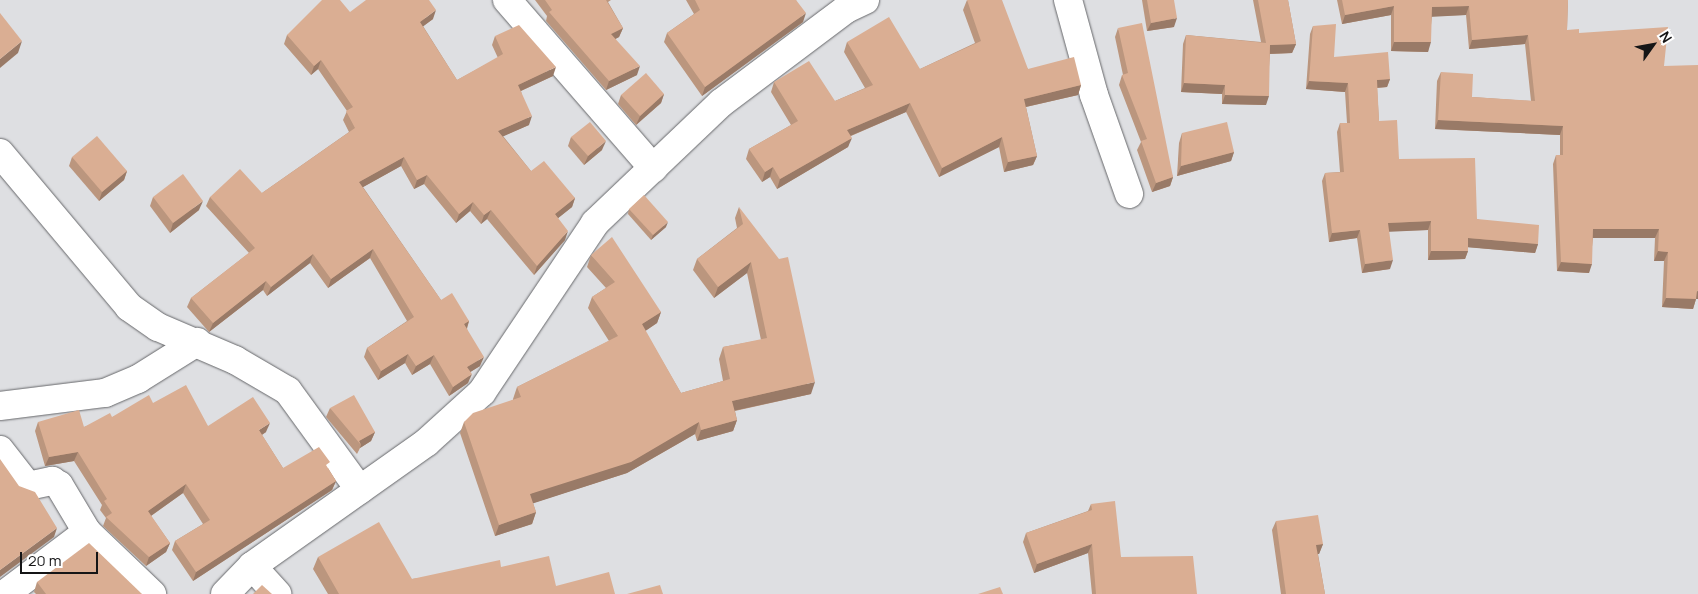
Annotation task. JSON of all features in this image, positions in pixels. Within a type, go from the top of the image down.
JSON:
[{"type":"street","points":[[507,0],[653,168]]},
{"type":"street","points":[[225,594],[252,566],[427,442],[482,392],[595,223],[721,103],[846,9],[865,0]]},
{"type":"street","points":[[1068,0],[1094,95],[1129,194]]},
{"type":"street","points":[[0,153],[129,307],[158,327],[197,342],[288,391],[356,492]]},
{"type":"street","points":[[0,406],[105,393],[138,379],[197,342]]},
{"type":"street","points":[[0,450],[28,486],[52,481],[59,485],[87,532],[152,594]]},
{"type":"street","points":[[4,594],[87,532]]},
{"type":"street","points":[[252,566],[277,594]]},
{"type":"building","points":[[322,0],[340,0],[350,12],[366,0],[429,0],[436,10],[420,22],[457,80],[503,54],[495,36],[519,25],[556,67],[518,85],[532,116],[498,131],[531,171],[544,161],[575,198],[555,214],[568,231],[537,266],[491,210],[484,215],[473,202],[459,214],[427,175],[417,180],[404,157],[359,182],[441,300],[452,293],[469,321],[464,324],[484,357],[467,367],[472,374],[453,387],[434,355],[416,366],[408,354],[381,371],[367,348],[414,317],[373,249],[331,279],[313,254],[271,287],[266,281],[213,323],[191,298],[255,248],[210,197],[240,169],[262,193],[355,128],[346,111],[353,107],[321,60],[314,66],[287,35]]},
{"type":"building","points":[[545,0],[606,0],[623,28],[611,34],[640,66],[609,81],[549,12],[552,10]]},
{"type":"building","points":[[695,0],[796,0],[806,13],[705,87],[667,33],[700,10]]},
{"type":"building","points":[[967,0],[1002,0],[1028,69],[1074,57],[1081,85],[1024,99],[1037,156],[1008,162],[1002,137],[942,168],[910,103],[847,130],[852,138],[780,179],[773,167],[765,172],[749,149],[798,121],[774,82],[809,61],[835,101],[873,85],[847,42],[889,17],[920,69],[981,41]]},
{"type":"building","points":[[1147,0],[1174,0],[1177,18],[1151,23]]},
{"type":"building","points":[[1258,0],[1288,0],[1296,44],[1270,45],[1269,96],[1225,95],[1225,85],[1184,83],[1186,35],[1266,43]]},
{"type":"building","points":[[1342,0],[1568,0],[1567,30],[1579,29],[1579,33],[1668,27],[1664,66],[1698,65],[1698,291],[1696,299],[1666,298],[1668,252],[1658,251],[1659,229],[1593,229],[1592,264],[1561,262],[1556,155],[1563,155],[1563,126],[1438,120],[1441,72],[1473,74],[1472,97],[1535,101],[1528,35],[1472,40],[1469,6],[1432,7],[1431,42],[1394,42],[1394,6],[1345,15]]},
{"type":"building","points":[[0,13],[22,41],[0,59]]},
{"type":"building","points":[[1142,23],[1173,177],[1156,183],[1141,141],[1147,139],[1122,75],[1128,73],[1118,28]]},
{"type":"building","points":[[1336,24],[1334,57],[1388,52],[1390,79],[1377,80],[1379,121],[1397,120],[1399,159],[1475,158],[1477,219],[1539,225],[1538,244],[1468,238],[1468,251],[1431,251],[1431,221],[1388,223],[1393,260],[1365,264],[1360,230],[1332,233],[1325,173],[1344,172],[1340,123],[1350,123],[1348,83],[1309,81],[1313,26]]},
{"type":"building","points":[[646,73],[664,94],[640,116],[621,95]]},
{"type":"building","points":[[590,122],[606,141],[588,156],[571,137]]},
{"type":"building","points":[[1227,122],[1234,152],[1181,166],[1182,133]]},
{"type":"building","points":[[97,136],[127,171],[102,192],[72,157]]},
{"type":"building","points":[[183,174],[203,201],[173,223],[153,197]]},
{"type":"building","points":[[644,195],[668,222],[653,235],[629,209]]},
{"type":"building","points":[[739,207],[779,259],[788,257],[815,382],[732,401],[737,420],[701,430],[699,422],[631,462],[530,494],[536,512],[499,525],[464,422],[473,413],[521,397],[517,387],[618,336],[592,297],[615,282],[591,255],[612,237],[661,312],[642,324],[681,393],[730,379],[723,347],[767,338],[751,262],[718,287],[697,259],[743,224]]},
{"type":"building","points":[[186,385],[208,426],[253,397],[270,423],[259,430],[283,468],[319,447],[330,462],[326,465],[336,481],[196,572],[175,541],[210,520],[186,484],[148,511],[170,543],[149,557],[106,517],[112,513],[104,501],[107,499],[78,452],[49,457],[38,422],[79,410],[84,427],[110,413],[112,417],[149,395],[153,403]]},
{"type":"building","points":[[354,395],[375,432],[359,441],[361,445],[330,408]]},
{"type":"building","points":[[0,459],[19,486],[35,492],[57,528],[0,570]]},
{"type":"building","points":[[1115,501],[1121,557],[1193,556],[1197,594],[1096,594],[1092,544],[1037,564],[1026,533],[1092,510],[1091,504]]},
{"type":"building","points":[[1318,515],[1323,544],[1316,545],[1325,594],[1286,594],[1276,521]]},
{"type":"building","points":[[379,522],[412,579],[500,560],[501,567],[549,556],[556,586],[609,572],[615,594],[339,594],[318,557]]},
{"type":"building","points":[[89,543],[142,594],[46,594],[37,582]]},
{"type":"building","points":[[262,585],[272,594],[253,594]]},
{"type":"building","points":[[660,585],[663,594],[627,594]]},
{"type":"building","points":[[1000,587],[1003,594],[978,594]]}]
